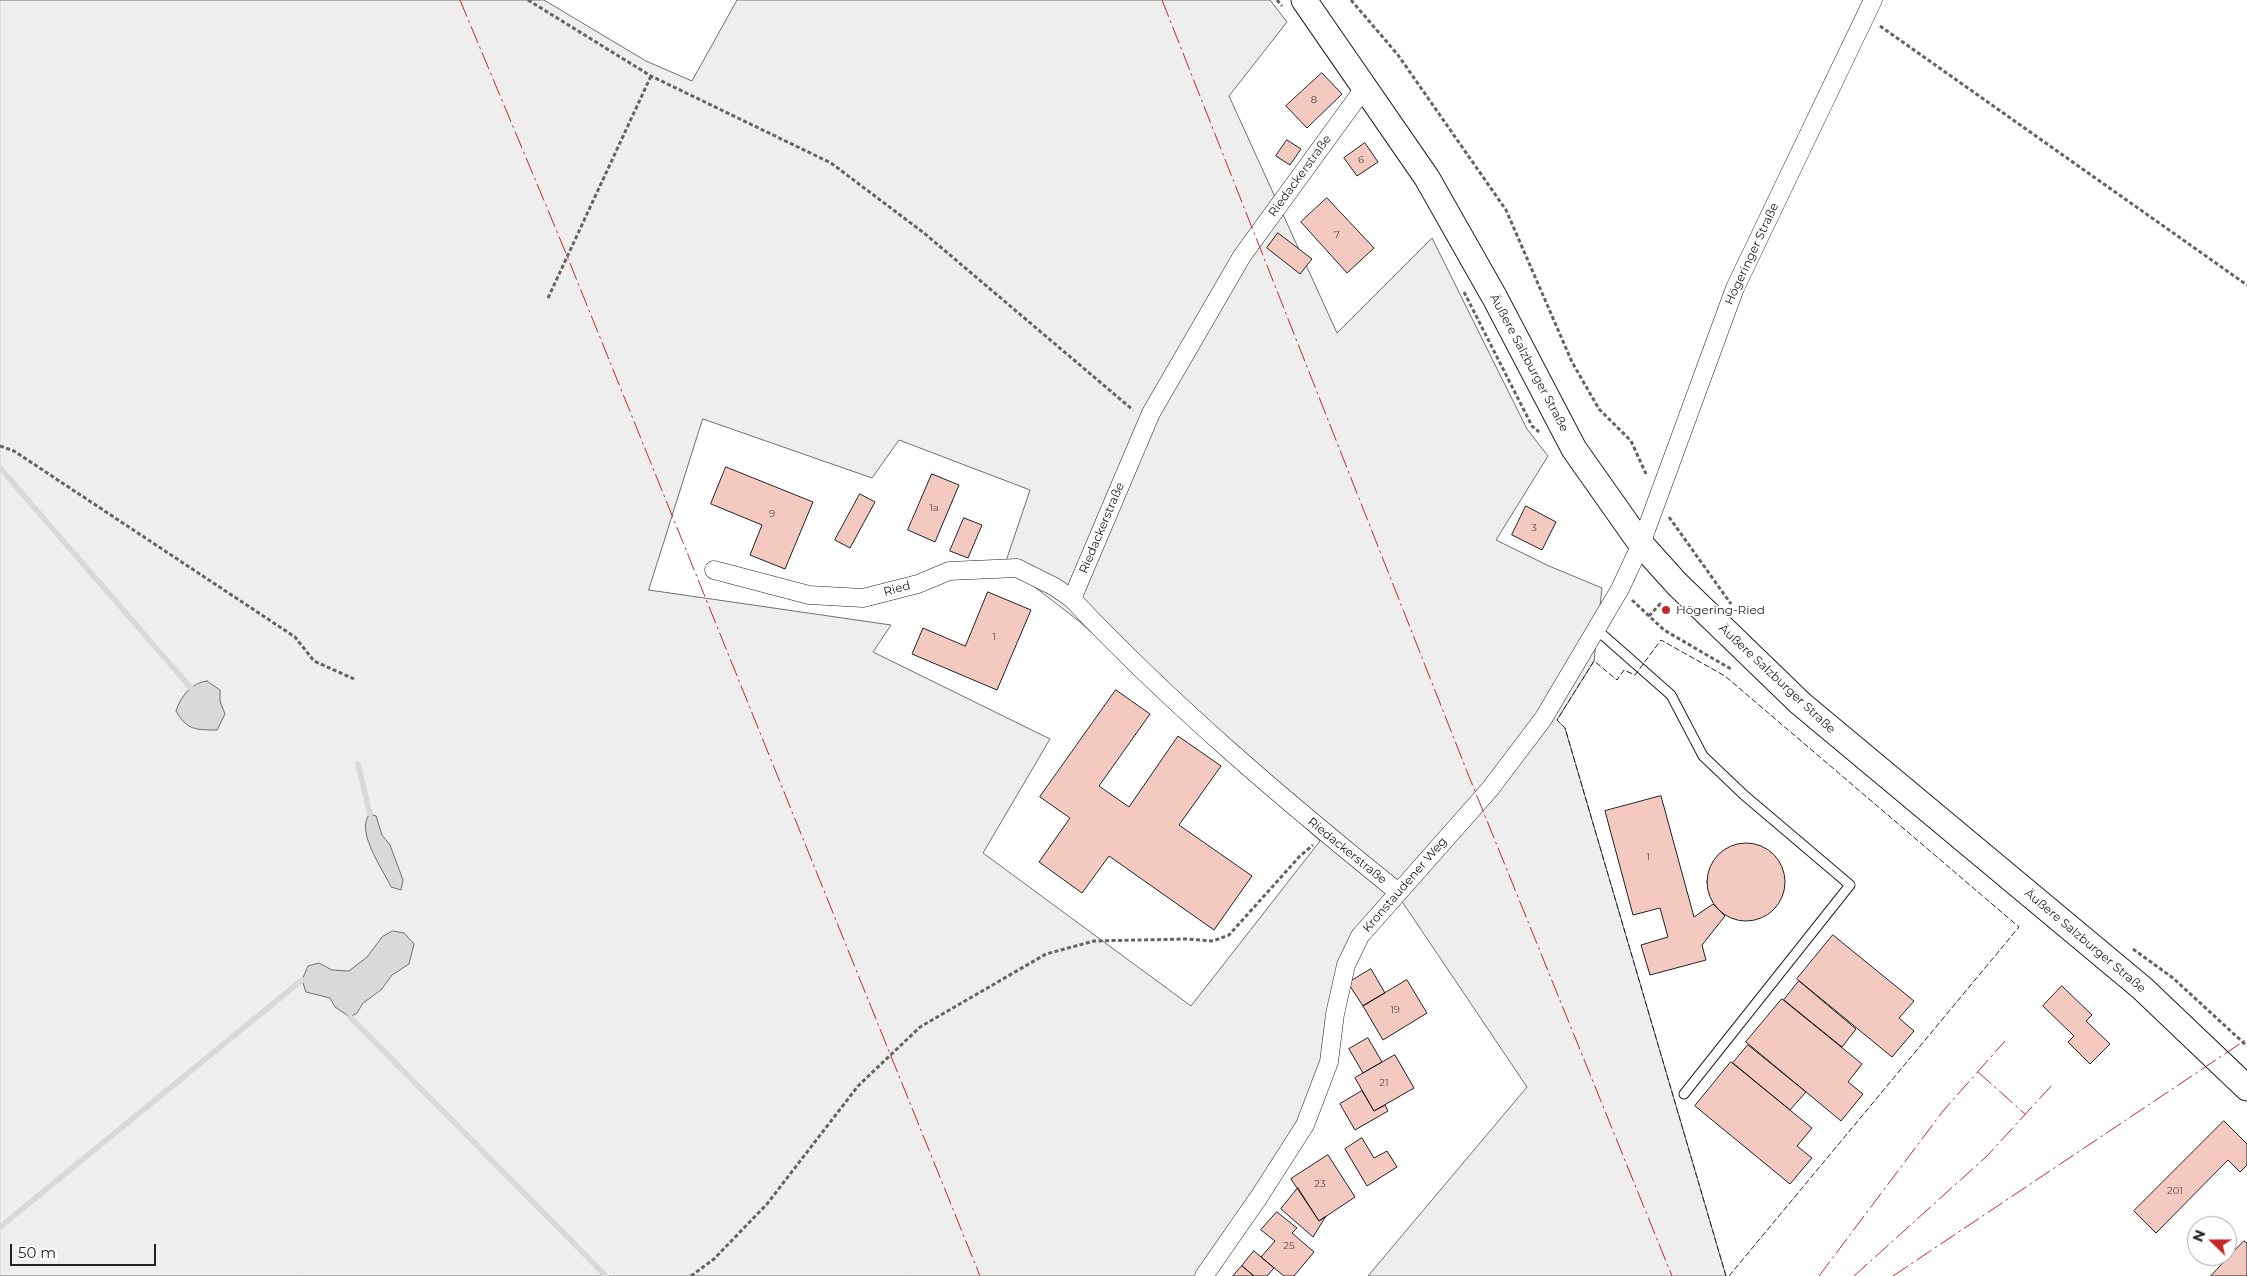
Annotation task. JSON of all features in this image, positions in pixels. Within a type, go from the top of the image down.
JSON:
[{"type":"main road","name":"Äußere Salzburger Straße","points":[[1304,0],[1427,178],[1495,298],[1574,449],[1641,544],[1677,584],[1800,703],[2142,988],[2247,1088]]},
{"type":"street","name":"Högeringer Straße","points":[[1641,544],[1735,288],[1873,0]]},
{"type":"street","name":"Riedackerstraße","points":[[1365,87],[1242,256],[1147,422],[1072,600],[1120,650],[1203,729],[1326,834],[1398,892]]},
{"type":"street","name":"Kronstaudener Weg","points":[[1204,1276],[1259,1197],[1305,1125],[1329,1062],[1335,1014],[1346,966],[1360,936],[1490,789],[1543,719],[1620,589],[1641,544]]},
{"type":"street","name":"Ried","points":[[714,570],[809,595],[863,598],[918,584],[949,571],[1017,568],[1055,587],[1072,600]]},
{"type":"lane","points":[[1596,629],[1671,695],[1703,756],[1744,795],[1850,885],[1684,1094]]},
{"type":"path","points":[[528,0],[651,76],[831,163],[924,232],[1147,422]]},
{"type":"path","points":[[1352,0],[1398,55],[1506,210],[1572,362],[1600,409],[1631,441],[1658,500],[1697,559],[1733,606]]},
{"type":"path","points":[[1866,16],[2247,285]]},
{"type":"path","points":[[548,298],[651,76]]},
{"type":"path","points":[[0,446],[14,450],[295,637],[314,662],[354,679]]},
{"type":"path","points":[[1649,616],[1660,604],[1666,610]]},
{"type":"path","points":[[691,1276],[714,1258],[767,1204],[858,1086],[920,1028],[1046,954],[1094,941],[1186,939],[1213,941],[1229,935],[1300,856],[1326,834]]},
{"type":"path","points":[[2126,944],[2172,978],[2247,1046]]},
{"type":"shaded area","points":[[0,0],[544,0],[646,61],[692,81],[737,0],[1270,0],[1287,22],[1229,96],[1337,333],[1432,238],[1527,429],[1548,456],[1496,540],[1549,566],[1602,588],[1594,661],[1557,720],[1565,728],[1726,1276],[1368,1276],[1527,1087],[1401,900],[1348,965],[1333,1063],[1209,1276],[0,1276]],"holes":[[[703,419],[872,478],[899,440],[1030,490],[1005,564],[1080,622],[1320,841],[1191,1006],[983,853],[1050,739],[873,652],[891,625],[649,590]]]},
{"type":"shaded area","points":[[207,681],[220,690],[220,701],[225,714],[217,730],[192,728],[184,722],[176,711],[181,700],[191,687]]},
{"type":"shaded area","points":[[370,814],[376,816],[382,835],[390,845],[403,880],[401,890],[391,887],[372,850],[366,830],[366,821]]},
{"type":"shaded area","points":[[393,931],[404,933],[414,944],[409,964],[392,975],[381,990],[363,1003],[357,1013],[350,1017],[335,1007],[330,998],[306,992],[302,980],[308,966],[319,963],[332,970],[349,971],[367,957],[382,937]]},
{"type":"building","points":[[1322,73],[1342,94],[1307,128],[1286,106]]},
{"type":"building","points":[[1287,140],[1301,149],[1290,165],[1276,156]]},
{"type":"building","points":[[1365,143],[1378,162],[1357,176],[1344,158]]},
{"type":"building","points":[[1327,198],[1374,248],[1347,273],[1301,222]]},
{"type":"building","points":[[1278,233],[1312,259],[1300,274],[1267,248]]},
{"type":"building","points":[[726,467],[813,502],[785,569],[750,555],[762,525],[711,504]]},
{"type":"building","points":[[932,474],[959,485],[935,542],[908,530]]},
{"type":"building","points":[[860,494],[875,502],[850,548],[835,540]]},
{"type":"building","points":[[1526,506],[1556,522],[1542,550],[1512,535]]},
{"type":"building","points":[[964,518],[982,525],[968,558],[950,551]]},
{"type":"building","points":[[988,592],[1031,610],[997,690],[912,654],[923,628],[965,646]]},
{"type":"building","points":[[1116,690],[1150,714],[1099,786],[1129,807],[1178,736],[1221,766],[1179,825],[1252,876],[1214,930],[1109,856],[1082,893],[1039,862],[1070,818],[1040,797]]},
{"type":"building","points":[[1661,796],[1694,917],[1713,904],[1725,916],[1702,945],[1706,960],[1650,975],[1641,945],[1668,937],[1660,908],[1633,915],[1605,811]]},
{"type":"building","points":[[1738,843],[1754,843],[1768,849],[1779,860],[1785,874],[1785,890],[1779,904],[1768,915],[1754,921],[1738,921],[1724,915],[1713,904],[1707,890],[1707,874],[1713,860],[1724,849]]},
{"type":"building","points":[[1833,935],[1914,1001],[1899,1018],[1914,1031],[1892,1057],[1797,979]]},
{"type":"building","points":[[1371,969],[1385,993],[1363,1006],[1348,983]]},
{"type":"building","points":[[1407,980],[1427,1013],[1383,1040],[1363,1006]]},
{"type":"building","points":[[1799,981],[1856,1029],[1842,1047],[1784,1000]]},
{"type":"building","points":[[2062,986],[2092,1015],[2086,1021],[2110,1044],[2090,1064],[2068,1042],[2074,1036],[2043,1006]]},
{"type":"building","points":[[1782,999],[1862,1064],[1848,1082],[1863,1094],[1841,1121],[1746,1042]]},
{"type":"building","points":[[1368,1038],[1382,1062],[1363,1073],[1349,1049]]},
{"type":"building","points":[[1748,1045],[1806,1092],[1790,1110],[1733,1063]]},
{"type":"building","points":[[1395,1055],[1414,1088],[1374,1111],[1355,1078]]},
{"type":"building","points":[[1731,1062],[1812,1128],[1797,1146],[1812,1158],[1790,1184],[1695,1106]]},
{"type":"building","points":[[1362,1091],[1374,1111],[1385,1105],[1388,1111],[1355,1130],[1340,1104]]},
{"type":"building","points":[[2224,1121],[2247,1144],[2247,1165],[2240,1172],[2228,1160],[2156,1233],[2134,1211]]},
{"type":"building","points":[[1362,1138],[1374,1158],[1387,1151],[1397,1167],[1367,1186],[1345,1149]]},
{"type":"building","points":[[1328,1155],[1355,1197],[1319,1221],[1291,1179]]},
{"type":"building","points":[[1298,1188],[1319,1221],[1326,1216],[1313,1237],[1281,1209]]},
{"type":"building","points":[[1277,1212],[1297,1228],[1292,1233],[1314,1252],[1294,1276],[1284,1276],[1261,1257],[1275,1241],[1261,1230]]},
{"type":"building","points":[[2244,1241],[2247,1243],[2247,1276],[2211,1276],[2220,1266],[2237,1266],[2237,1248]]},
{"type":"building","points":[[1254,1251],[1274,1268],[1267,1276],[1254,1276],[1242,1266]]},
{"type":"building","points":[[1242,1266],[1254,1276],[1233,1276]]},
{"type":"waterway","points":[[0,468],[191,688]]},
{"type":"waterway","points":[[358,764],[370,814]]},
{"type":"waterway","points":[[0,1227],[302,980]]},
{"type":"waterway","points":[[350,1017],[606,1276]]},
{"type":"fence","points":[[1726,1276],[1565,728],[1557,720],[1594,661],[1617,680],[1624,670],[1635,675],[1661,640],[1725,676],[2019,927],[1729,1276]]},
{"type":"power","points":[[460,0],[563,246],[980,1276]]},
{"type":"power","points":[[1162,0],[1468,774],[1672,1276]]},
{"type":"power","points":[[1893,1276],[2247,1039]]},
{"type":"power","points":[[1819,1276],[1943,1111],[2005,1041]]},
{"type":"power","points":[[1978,1072],[2025,1114]]},
{"type":"power","points":[[1854,1276],[1987,1156],[2053,1084]]},
{"type":"place","name":"Högering-Ried","points":[[1666,610]]}]
